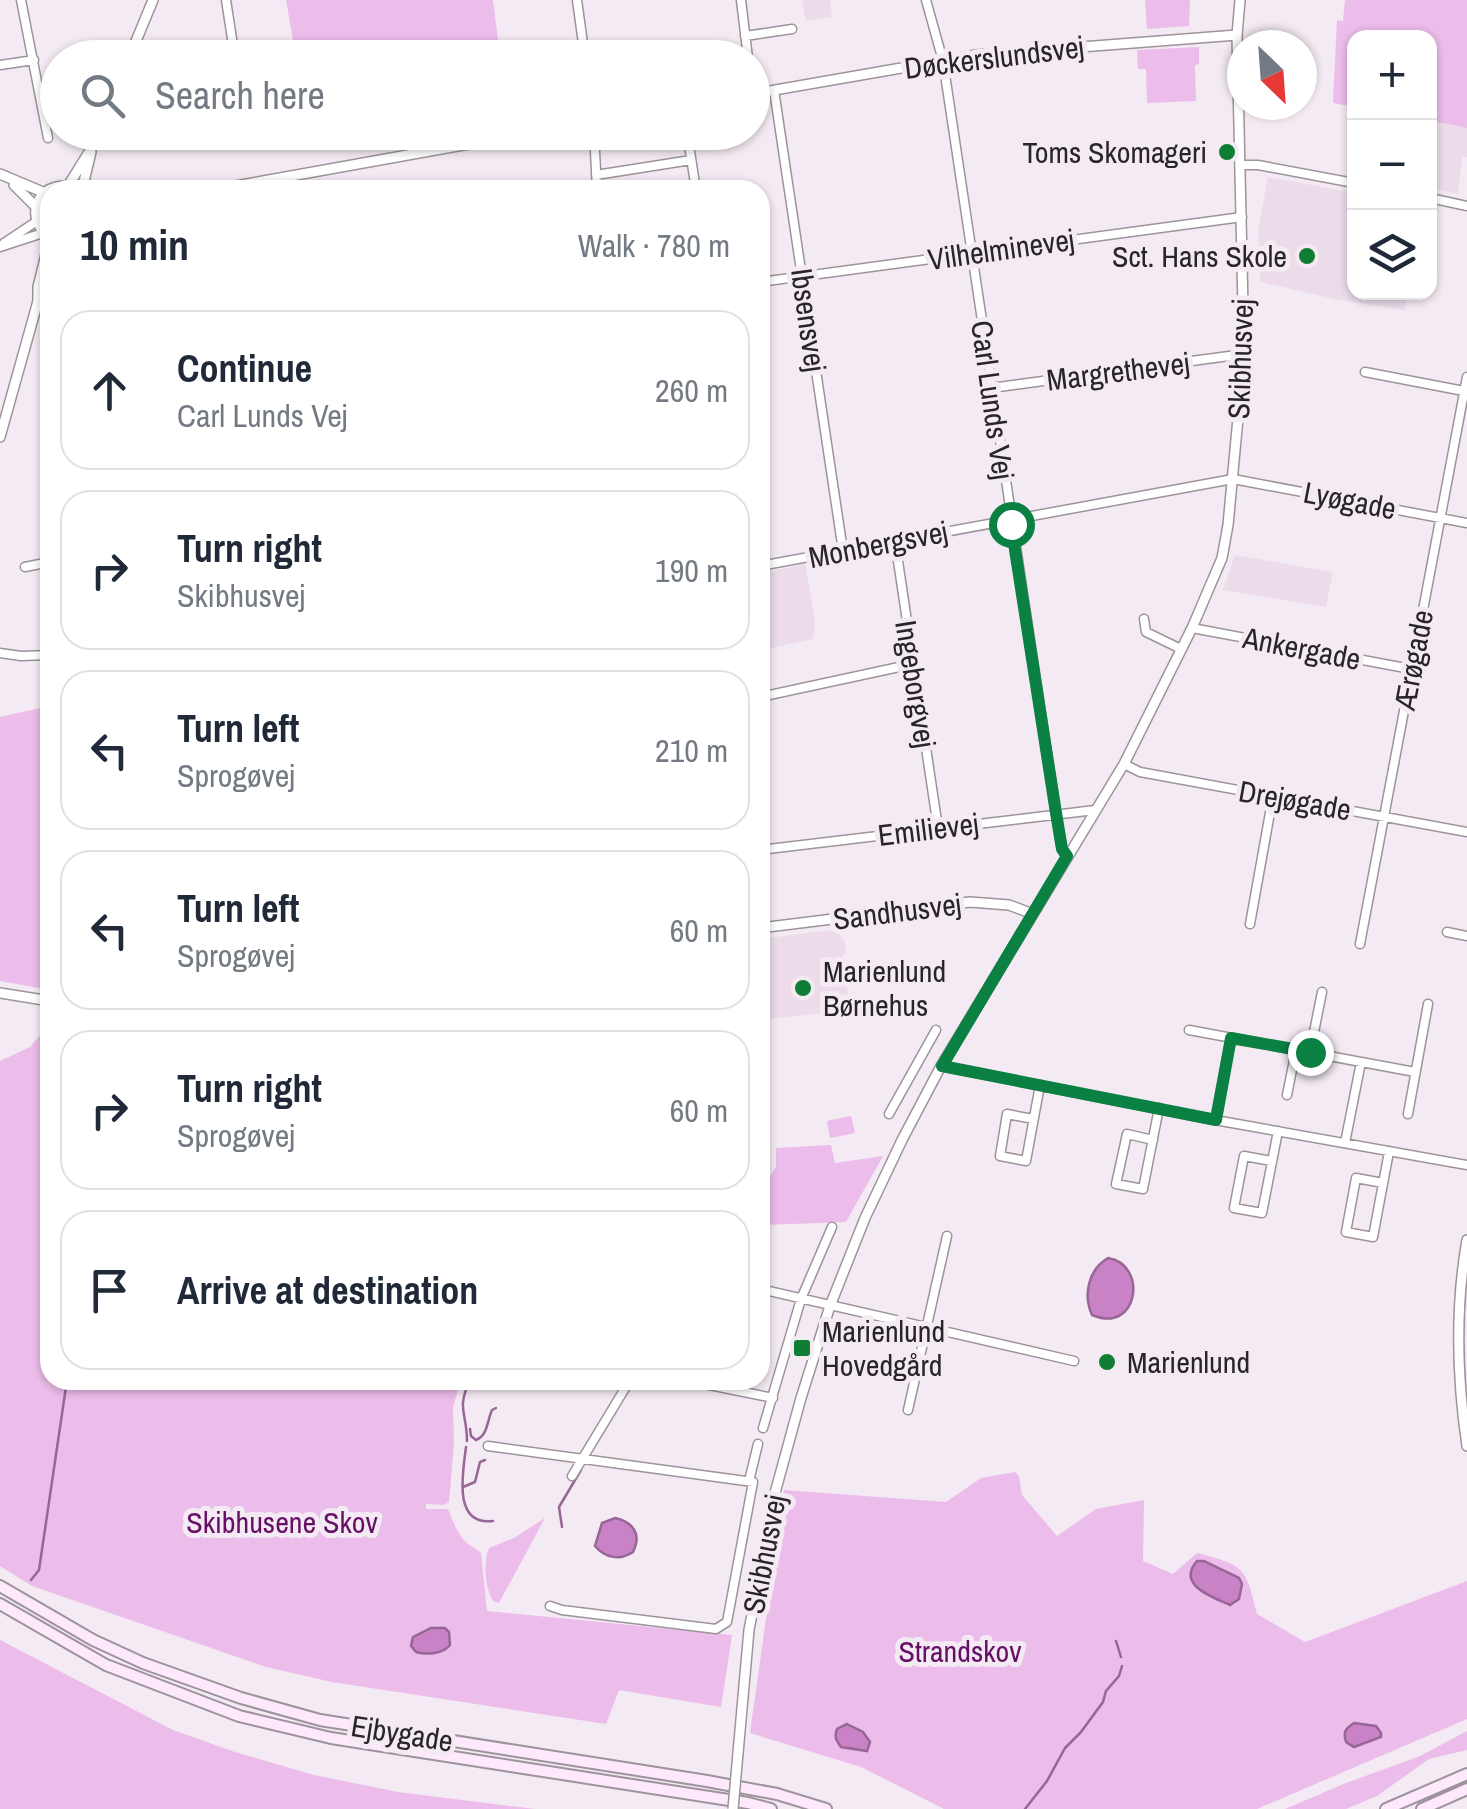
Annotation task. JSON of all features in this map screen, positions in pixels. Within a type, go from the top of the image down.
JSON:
[{"type":"main road","name":"Ejbygade","points":[[0,1586],[93,1640],[143,1663],[188,1681],[320,1720],[777,1794],[826,1809]]},
{"type":"main road","name":"Ejbygade","points":[[0,1604],[106,1665],[239,1716],[331,1738],[771,1809]]},
{"type":"main road","points":[[1386,1809],[1467,1774]]},
{"type":"main road","points":[[1422,1809],[1467,1790]]},
{"type":"street","points":[[22,0],[40,93]]},
{"type":"street","points":[[137,40],[153,0]]},
{"type":"street","points":[[226,0],[232,40]]},
{"type":"street","points":[[577,0],[583,40]]},
{"type":"street","points":[[741,0],[746,40]]},
{"type":"street","name":"Carl Lunds Vej","points":[[926,0],[943,60],[1010,519],[1062,849],[1067,856]]},
{"type":"street","name":"Skibhusvej","points":[[1237,30],[1240,0]]},
{"type":"street","points":[[746,36],[792,29]]},
{"type":"street","name":"Døckerslundsvej","points":[[770,91],[1023,50],[1227,36]]},
{"type":"street","points":[[0,65],[34,60]]},
{"type":"street","name":"Ibsensvej","points":[[774,90],[843,551]]},
{"type":"street","name":"Skibhusvej","points":[[733,1809],[749,1630],[775,1493],[800,1398],[864,1218],[942,1066],[1124,764],[1222,558],[1244,354],[1239,120]]},
{"type":"street","points":[[72,180],[91,150]]},
{"type":"street","points":[[84,180],[92,150]]},
{"type":"street","points":[[269,180],[436,150]]},
{"type":"street","points":[[595,150],[596,180]]},
{"type":"street","points":[[690,150],[694,180]]},
{"type":"street","points":[[596,175],[691,160]]},
{"type":"street","points":[[1240,165],[1258,164],[1347,182]]},
{"type":"street","points":[[2,175],[40,191]]},
{"type":"street","points":[[2,175],[36,207]]},
{"type":"street","points":[[40,200],[36,207],[40,227]]},
{"type":"street","points":[[1437,200],[1467,206]]},
{"type":"street","name":"Vilhelminevej","points":[[770,281],[1242,217]]},
{"type":"street","points":[[0,247],[36,222]]},
{"type":"street","points":[[0,247],[40,239]]},
{"type":"street","points":[[38,301],[40,277]]},
{"type":"street","points":[[0,437],[40,297]]},
{"type":"street","name":"Margrethevej","points":[[992,388],[1244,354]]},
{"type":"street","points":[[1365,372],[1464,391]]},
{"type":"street","name":"Ærøgade","points":[[1360,944],[1467,377]]},
{"type":"street","name":"Monbergsvej","points":[[770,564],[1233,480]]},
{"type":"street","name":"Lyøgade","points":[[1233,480],[1467,523]]},
{"type":"street","name":"Ingeborgvej","points":[[894,541],[938,828]]},
{"type":"street","points":[[25,567],[40,564]]},
{"type":"street","points":[[1144,619],[1146,632],[1181,649]]},
{"type":"street","name":"Ankergade","points":[[1192,628],[1411,669]]},
{"type":"street","points":[[0,653],[40,656]]},
{"type":"street","points":[[770,696],[914,664]]},
{"type":"street","name":"Drejøgade","points":[[1124,764],[1140,772],[1467,832]]},
{"type":"street","points":[[1250,924],[1273,796]]},
{"type":"street","name":"Emilievej","points":[[770,849],[1096,810]]},
{"type":"street","name":"Sandhusvej","points":[[770,927],[970,902],[1009,905],[1033,914]]},
{"type":"street","points":[[1447,932],[1467,936]]},
{"type":"street","points":[[1310,1052],[1322,992]]},
{"type":"street","points":[[0,993],[40,999]]},
{"type":"street","points":[[1408,1114],[1428,1004]]},
{"type":"street","points":[[889,1114],[936,1030]]},
{"type":"street","points":[[1189,1030],[1415,1072]]},
{"type":"street","points":[[1216,1120],[1231,1038]]},
{"type":"street","points":[[1287,1095],[1296,1050]]},
{"type":"street","points":[[1345,1143],[1361,1062]]},
{"type":"street","points":[[942,1066],[1467,1165]]},
{"type":"street","points":[[1034,1118],[1007,1114],[1000,1156],[1026,1161],[1034,1118],[1040,1085]]},
{"type":"street","points":[[895,1103],[916,1114]]},
{"type":"street","points":[[1153,1140],[1126,1134],[1116,1184],[1142,1189],[1153,1140],[1159,1108]]},
{"type":"street","points":[[1272,1161],[1244,1156],[1234,1208],[1262,1213],[1278,1130]]},
{"type":"street","points":[[1383,1183],[1356,1178],[1346,1232],[1374,1237],[1389,1151]]},
{"type":"street","points":[[763,1428],[802,1300],[832,1227]]},
{"type":"street","points":[[908,1410],[946,1236]]},
{"type":"street","points":[[1467,1243],[1460,1376],[1467,1446]]},
{"type":"street","points":[[770,1292],[1074,1361]]},
{"type":"street","points":[[572,1476],[624,1390]]},
{"type":"street","points":[[734,1390],[773,1398]]},
{"type":"street","points":[[748,1482],[758,1444]]},
{"type":"street","points":[[488,1446],[753,1482],[723,1627],[581,1613],[550,1606]]},
{"type":"shaded area","points":[[802,0],[830,0],[832,17],[806,21]]},
{"type":"shaded area","points":[[1438,123],[1467,128],[1467,157],[1462,157],[1458,194],[1437,189]]},
{"type":"shaded area","name":"Sct. Hans Skole","points":[[1268,177],[1347,192],[1347,300],[1406,300],[1404,310],[1335,299],[1260,282],[1258,230]]},
{"type":"shaded area","points":[[1235,555],[1333,572],[1326,607],[1223,590]]},
{"type":"shaded area","points":[[805,564],[815,619],[813,639],[770,648],[770,572]]},
{"type":"shaded area","name":"Marienlund Børnehus","points":[[839,929],[846,953],[843,954],[849,1005],[837,1011],[770,1019],[770,938]]},
{"type":"shaded area","points":[[1108,1258],[1121,1263],[1129,1272],[1133,1296],[1120,1315],[1108,1319],[1092,1315],[1088,1291],[1096,1269]]},
{"type":"shaded area","points":[[615,1518],[627,1522],[636,1534],[633,1552],[623,1557],[608,1556],[595,1546],[602,1523]]},
{"type":"shaded area","points":[[1197,1561],[1239,1578],[1239,1599],[1230,1605],[1199,1589],[1191,1577]]},
{"type":"shaded area","points":[[431,1628],[445,1628],[450,1645],[434,1653],[416,1652],[411,1646],[413,1637]]},
{"type":"shaded area","points":[[1354,1723],[1376,1726],[1381,1737],[1354,1747],[1346,1742],[1345,1736]]},
{"type":"shaded area","points":[[847,1724],[863,1732],[870,1742],[867,1751],[841,1747],[836,1732]]},
{"type":"green space","points":[[286,0],[493,0],[498,40],[293,40]]},
{"type":"green space","points":[[1145,0],[1190,0],[1189,26],[1147,29]]},
{"type":"green space","points":[[1345,0],[1467,0],[1467,128],[1437,122],[1437,30],[1347,30],[1347,106],[1333,103],[1337,20],[1343,21]]},
{"type":"green space","points":[[1199,47],[1196,101],[1147,103],[1146,69],[1138,69],[1137,50]]},
{"type":"green space","points":[[40,708],[40,988],[0,981],[0,717]]},
{"type":"green space","name":"Skibhusene Skov","points":[[40,1036],[40,1390],[458,1390],[453,1407],[449,1502],[426,1504],[426,1509],[448,1509],[461,1537],[481,1553],[487,1611],[732,1635],[721,1707],[619,1690],[606,1724],[332,1682],[266,1667],[32,1586],[0,1566],[0,1061],[30,1047]]},
{"type":"green space","points":[[851,1116],[855,1133],[830,1138],[827,1121]]},
{"type":"green space","points":[[831,1145],[835,1163],[883,1156],[846,1222],[770,1225],[770,1176],[776,1167],[776,1148]]},
{"type":"green space","name":"Strandskov","points":[[1015,1472],[1022,1495],[1057,1536],[1096,1509],[1144,1500],[1143,1561],[1173,1574],[1197,1553],[1234,1565],[1246,1578],[1257,1614],[1305,1642],[1467,1581],[1467,1719],[1257,1809],[944,1809],[861,1767],[750,1733],[784,1490],[946,1502],[981,1478]]},
{"type":"green space","points":[[545,1518],[499,1603],[493,1601],[486,1575],[489,1548]]},
{"type":"green space","points":[[0,1640],[173,1730],[235,1752],[314,1775],[398,1792],[535,1809],[0,1809]]},
{"type":"green space","points":[[1467,1731],[1467,1750],[1429,1759],[1377,1796],[1346,1809],[1285,1809],[1420,1756]]},
{"type":"waterway","points":[[31,1580],[39,1570],[66,1390]]},
{"type":"waterway","points":[[466,1390],[463,1405],[467,1441]]},
{"type":"waterway","points":[[470,1429],[471,1436],[480,1438],[496,1408]]},
{"type":"waterway","points":[[466,1447],[462,1483],[466,1506],[471,1515],[493,1521]]},
{"type":"waterway","points":[[463,1487],[475,1482],[480,1462],[485,1460]]},
{"type":"waterway","points":[[562,1527],[559,1507],[581,1470]]},
{"type":"waterway","points":[[1116,1641],[1121,1657]]},
{"type":"waterway","points":[[1025,1809],[1047,1781],[1065,1748],[1103,1702],[1122,1666]]},
{"type":"place","name":"Toms Skomageri","points":[[1227,152]]},
{"type":"place","name":"Sct. Hans Skole","points":[[1307,256]]},
{"type":"place","name":"Marienlund Børnehus","points":[[803,988]]},
{"type":"place","name":"Marienlund Hovedgård","points":[[802,1348]]},
{"type":"place","name":"Marienlund","points":[[1107,1362]]},
{"type":"route","points":[[1011,524],[1062,849],[1067,856],[942,1066],[1216,1120],[1231,1038],[1310,1052]]}]
